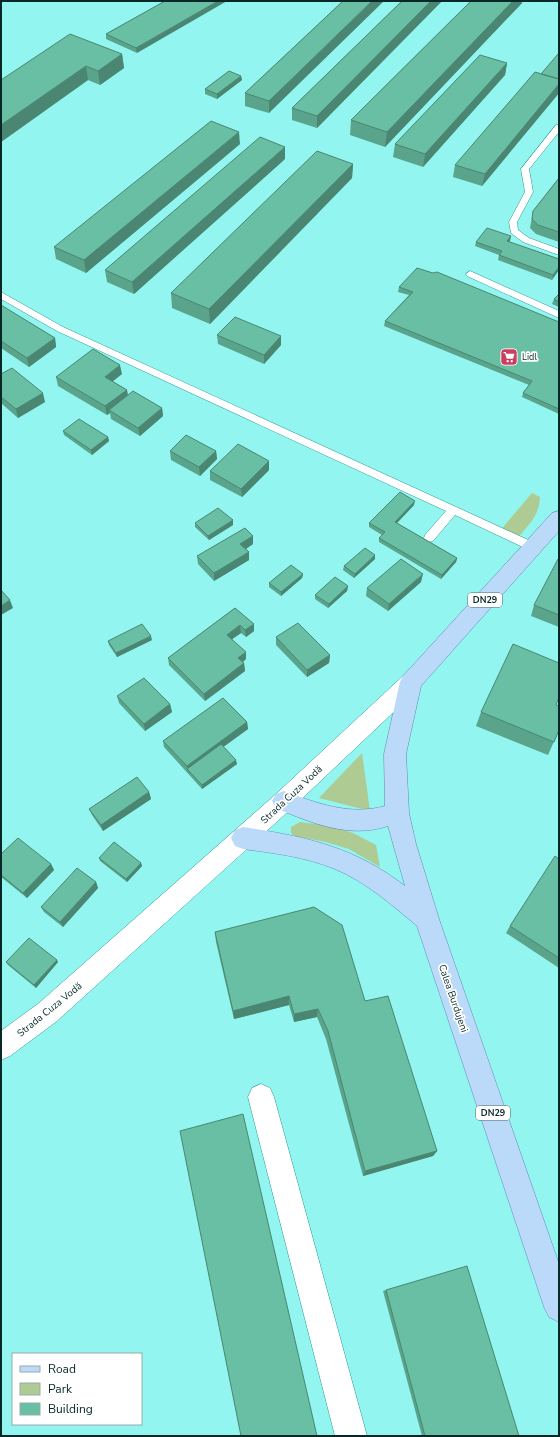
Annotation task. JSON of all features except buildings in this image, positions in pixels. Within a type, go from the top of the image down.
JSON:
[{"type":"main road","name":"Strada Cuza Vodă","points":[[410,682],[559,518]]},
{"type":"main road","name":"Calea Burdujeni","points":[[410,682],[395,754],[397,813],[404,844],[427,918],[559,1307]]},
{"type":"main road","points":[[284,801],[319,815],[335,818],[359,820],[376,819],[397,813]]},
{"type":"main road","points":[[243,838],[284,844],[326,854],[345,862],[386,885],[427,918]]},
{"type":"street","name":"Strada Cuza Vodă","points":[[1,1047],[48,1012],[243,838],[410,682]]},
{"type":"street","points":[[261,1097],[351,1436]]},
{"type":"lane","points":[[559,127],[525,169],[529,192],[513,222],[514,231],[526,240],[559,252]]},
{"type":"lane","points":[[470,274],[559,315]]},
{"type":"lane","points":[[1,295],[60,329],[533,547]]},
{"type":"lane","points":[[429,538],[453,510]]},
{"type":"green space","points":[[532,493],[540,497],[538,510],[525,530],[516,540],[499,532]]},
{"type":"green space","points":[[362,753],[370,811],[319,798]]},
{"type":"green space","points":[[300,822],[331,826],[353,833],[376,845],[380,867],[349,849],[326,842],[294,836],[291,833],[291,827]]},
{"type":"place","name":"Lidl","points":[[509,357]]}]
